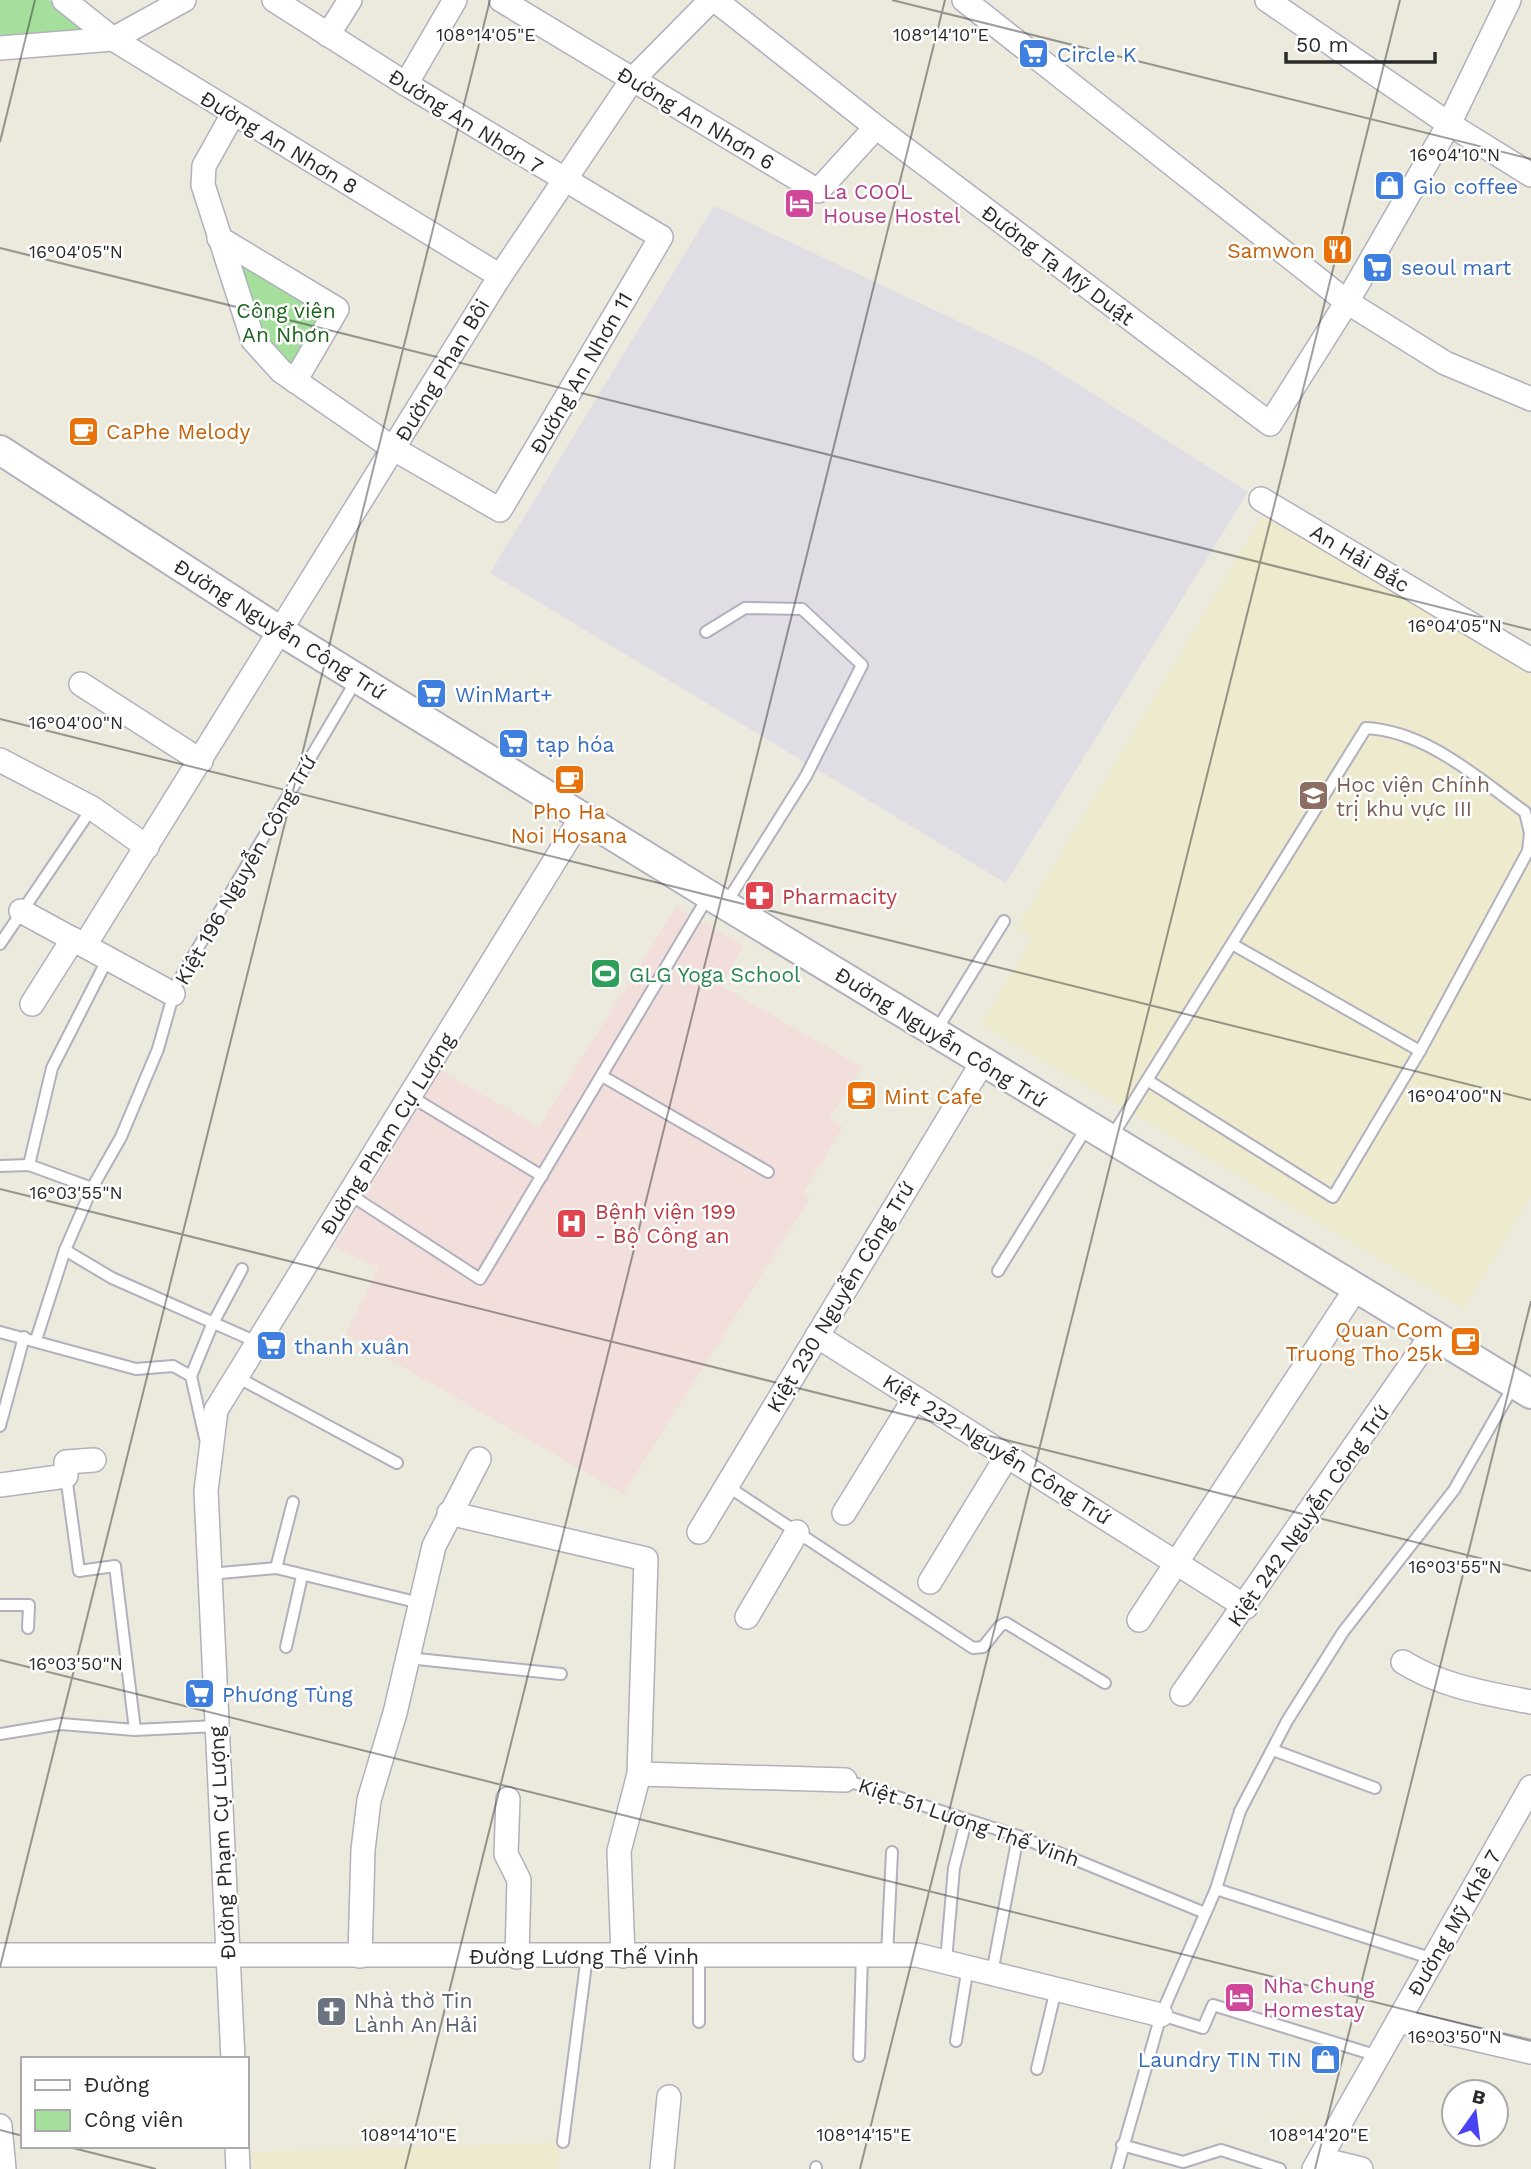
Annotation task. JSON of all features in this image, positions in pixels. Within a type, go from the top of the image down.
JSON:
[{"type":"street","name":"Đường An Nhơn 8","points":[[64,0],[113,39],[500,276]]},
{"type":"street","points":[[0,48],[113,39],[184,0]]},
{"type":"street","name":"Đường An Nhơn 7","points":[[274,0],[563,180],[661,237]]},
{"type":"street","points":[[328,35],[350,0]]},
{"type":"street","points":[[407,84],[455,0]]},
{"type":"street","name":"Đường An Nhơn 6","points":[[500,0],[818,191],[876,127]]},
{"type":"street","name":"Đường Phan Bôi","points":[[32,1004],[147,847],[500,276],[563,180],[632,80],[713,0]]},
{"type":"street","name":"Đường Tạ Mỹ Duật","points":[[713,0],[876,127],[1270,424],[1347,302]]},
{"type":"street","points":[[964,0],[1347,302],[1445,363],[1531,399]]},
{"type":"street","points":[[1267,0],[1449,124],[1531,175]]},
{"type":"street","points":[[1347,302],[1449,124],[1509,0]]},
{"type":"street","points":[[233,114],[204,166],[203,185],[253,340],[281,371],[394,449]]},
{"type":"street","name":"Đường An Nhơn 11","points":[[394,449],[500,510],[661,237]]},
{"type":"street","points":[[219,238],[337,309],[295,381]]},
{"type":"street","name":"Đường Nguyễn Công Trứ","points":[[0,450],[282,632],[1098,1134],[1523,1390]]},
{"type":"street","name":"An Hải Bắc","points":[[1261,499],[1531,660]]},
{"type":"street","points":[[81,684],[201,761]]},
{"type":"street","points":[[0,760],[92,808],[147,847]]},
{"type":"street","name":"Đường Phạm Cự Lượng","points":[[233,2057],[206,1491],[216,1410],[583,815]]},
{"type":"street","points":[[20,911],[173,994]]},
{"type":"street","name":"Kiệt 230 Nguyễn Công Trứ","points":[[699,1532],[982,1063]]},
{"type":"street","points":[[1139,1620],[1355,1290]]},
{"type":"street","name":"Kiệt 232 Nguyễn Công Trứ","points":[[817,1336],[1246,1607]]},
{"type":"street","name":"Kiệt 242 Nguyễn Công Trứ","points":[[1182,1694],[1246,1607],[1432,1336]]},
{"type":"street","points":[[844,1513],[915,1398]]},
{"type":"street","points":[[929,1582],[1007,1456]]},
{"type":"street","points":[[360,1956],[363,1850],[369,1800],[434,1546],[479,1459]]},
{"type":"street","points":[[0,1485],[66,1476],[66,1462],[93,1460]]},
{"type":"street","points":[[449,1513],[646,1559],[639,1774],[619,1851],[623,1956]]},
{"type":"street","points":[[747,1617],[797,1532]]},
{"type":"street","points":[[1404,1661],[1423,1674],[1447,1683],[1531,1702]]},
{"type":"street","name":"Kiệt 51 Lương Thế Vinh","points":[[639,1774],[845,1780]]},
{"type":"street","name":"Đường Mỹ Khê 7","points":[[1317,2164],[1531,1787]]},
{"type":"street","points":[[508,1799],[506,1854],[519,1880],[517,1956]]},
{"type":"street","name":"Đường Lương Thế Vinh","points":[[0,1955],[917,1955],[1161,2015]]},
{"type":"street","points":[[1398,2021],[1531,2052]]},
{"type":"street","points":[[662,2169],[669,2097]]},
{"type":"street","points":[[0,2126],[4,2169]]},
{"type":"street","points":[[237,2148],[238,2169]]},
{"type":"street","points":[[1317,2164],[1361,2169]]},
{"type":"lane","points":[[349,1195],[480,1279],[602,1076],[717,900],[806,776],[862,665],[802,609],[745,608],[706,632]]},
{"type":"lane","name":"Kiệt 196 Nguyễn Công Trứ","points":[[36,1340],[65,1250],[92,1188],[121,1137],[158,1049],[176,985],[357,678]]},
{"type":"lane","points":[[998,1271],[1098,1134],[1147,1080],[1366,728],[1384,729],[1421,742],[1525,812],[1530,833],[1528,851],[1420,1051],[1333,1197],[1147,1080]]},
{"type":"lane","points":[[0,944],[92,808]]},
{"type":"lane","points":[[935,1034],[1004,921]]},
{"type":"lane","points":[[1232,944],[1420,1051]]},
{"type":"lane","points":[[29,1165],[51,1068],[108,958]]},
{"type":"lane","points":[[602,1076],[768,1172]]},
{"type":"lane","points":[[410,1096],[542,1176]]},
{"type":"lane","points":[[0,1166],[29,1165],[92,1188]]},
{"type":"lane","points":[[65,1250],[112,1279],[212,1325],[259,1343]]},
{"type":"lane","points":[[0,1332],[136,1369],[173,1366],[191,1376],[212,1325],[243,1269]]},
{"type":"lane","points":[[0,1426],[24,1337]]},
{"type":"lane","name":"Đường Phạm Cự Lượng","points":[[191,1376],[210,1459]]},
{"type":"lane","points":[[237,1377],[397,1463]]},
{"type":"lane","points":[[1117,2169],[1161,2015],[1216,1889],[1240,1811],[1273,1749],[1343,1632],[1454,1490],[1523,1390]]},
{"type":"lane","points":[[66,1476],[79,1571],[115,1566],[135,1730]]},
{"type":"lane","points":[[727,1486],[973,1648],[983,1647],[1000,1626],[1006,1623],[1105,1683]]},
{"type":"lane","points":[[276,1568],[293,1502]]},
{"type":"lane","points":[[210,1574],[276,1568],[419,1603]]},
{"type":"lane","points":[[286,1647],[302,1576]]},
{"type":"lane","points":[[0,1605],[29,1605],[27,1628]]},
{"type":"lane","points":[[407,1658],[561,1674]]},
{"type":"lane","points":[[0,1734],[61,1724],[135,1730],[217,1726]]},
{"type":"lane","points":[[1273,1749],[1375,1788]]},
{"type":"lane","name":"Kiệt 51 Lương Thế Vinh","points":[[845,1780],[1018,1836],[1205,1913]]},
{"type":"lane","points":[[956,2041],[954,1868],[966,1821]]},
{"type":"lane","points":[[992,1973],[1018,1836]]},
{"type":"lane","points":[[887,1955],[892,1852]]},
{"type":"lane","points":[[1216,1889],[1433,1959]]},
{"type":"lane","points":[[859,2056],[862,1955]]},
{"type":"lane","points":[[563,2142],[587,1956]]},
{"type":"lane","points":[[699,1956],[699,2022]]},
{"type":"lane","points":[[1037,2069],[1056,1989]]},
{"type":"lane","points":[[1161,2015],[1203,2028],[1213,2005],[1378,2056]]},
{"type":"lane","points":[[1122,2145],[1183,2162],[1221,2150],[1280,2169]]},
{"type":"shaded area","points":[[714,206],[1038,359],[1248,492],[1006,883],[490,573]]},
{"type":"shaded area","name":"Học viện Chính trị khu vực III","points":[[1267,508],[1531,664],[1531,1196],[1464,1309],[981,1024],[1032,939],[1016,929]]},
{"type":"shaded area","name":"Bệnh viện 199 - Bộ Công an","points":[[676,907],[743,945],[721,986],[862,1067],[829,1119],[843,1127],[803,1193],[810,1198],[623,1494],[346,1334],[379,1268],[334,1247],[440,1070],[539,1127]]},
{"type":"shaded area","points":[[559,2142],[559,2169],[253,2169],[252,2152]]},
{"type":"green space","points":[[0,0],[49,0],[93,35],[0,40]]},
{"type":"green space","name":"Công viên An Nhơn","points":[[226,246],[331,311],[294,376],[255,336]]},
{"type":"place","name":"Circle K","points":[[1034,54]]},
{"type":"place","name":"Gio coffee","points":[[1390,186]]},
{"type":"place","name":"La COOL House Hostel","points":[[800,203]]},
{"type":"place","name":"Samwon","points":[[1338,250]]},
{"type":"place","name":"seoul mart","points":[[1378,267]]},
{"type":"place","name":"CaPhe Melody","points":[[83,431]]},
{"type":"place","name":"WinMart+","points":[[432,694]]},
{"type":"place","name":"tạp hóa","points":[[513,744]]},
{"type":"place","name":"Pho Ha Noi Hosana","points":[[569,779]]},
{"type":"place","name":"Học viện Chính trị khu vực III","points":[[1313,796]]},
{"type":"place","name":"Pharmacity","points":[[759,896]]},
{"type":"place","name":"GLG Yoga School","points":[[606,974]]},
{"type":"place","name":"Mint Cafe","points":[[861,1096]]},
{"type":"place","name":"Bệnh viện 199 - Bộ Công an","points":[[572,1223]]},
{"type":"place","name":"Quan Com Truong Tho 25k","points":[[1466,1341]]},
{"type":"place","name":"thanh xuân","points":[[271,1346]]},
{"type":"place","name":"Phương Tùng","points":[[199,1694]]},
{"type":"place","name":"Nha Chung Homestay","points":[[1240,1997]]},
{"type":"place","name":"Nhà thờ Tin Lành An Hải","points":[[331,2012]]},
{"type":"place","name":"Laundry TIN TIN","points":[[1325,2059]]}]
